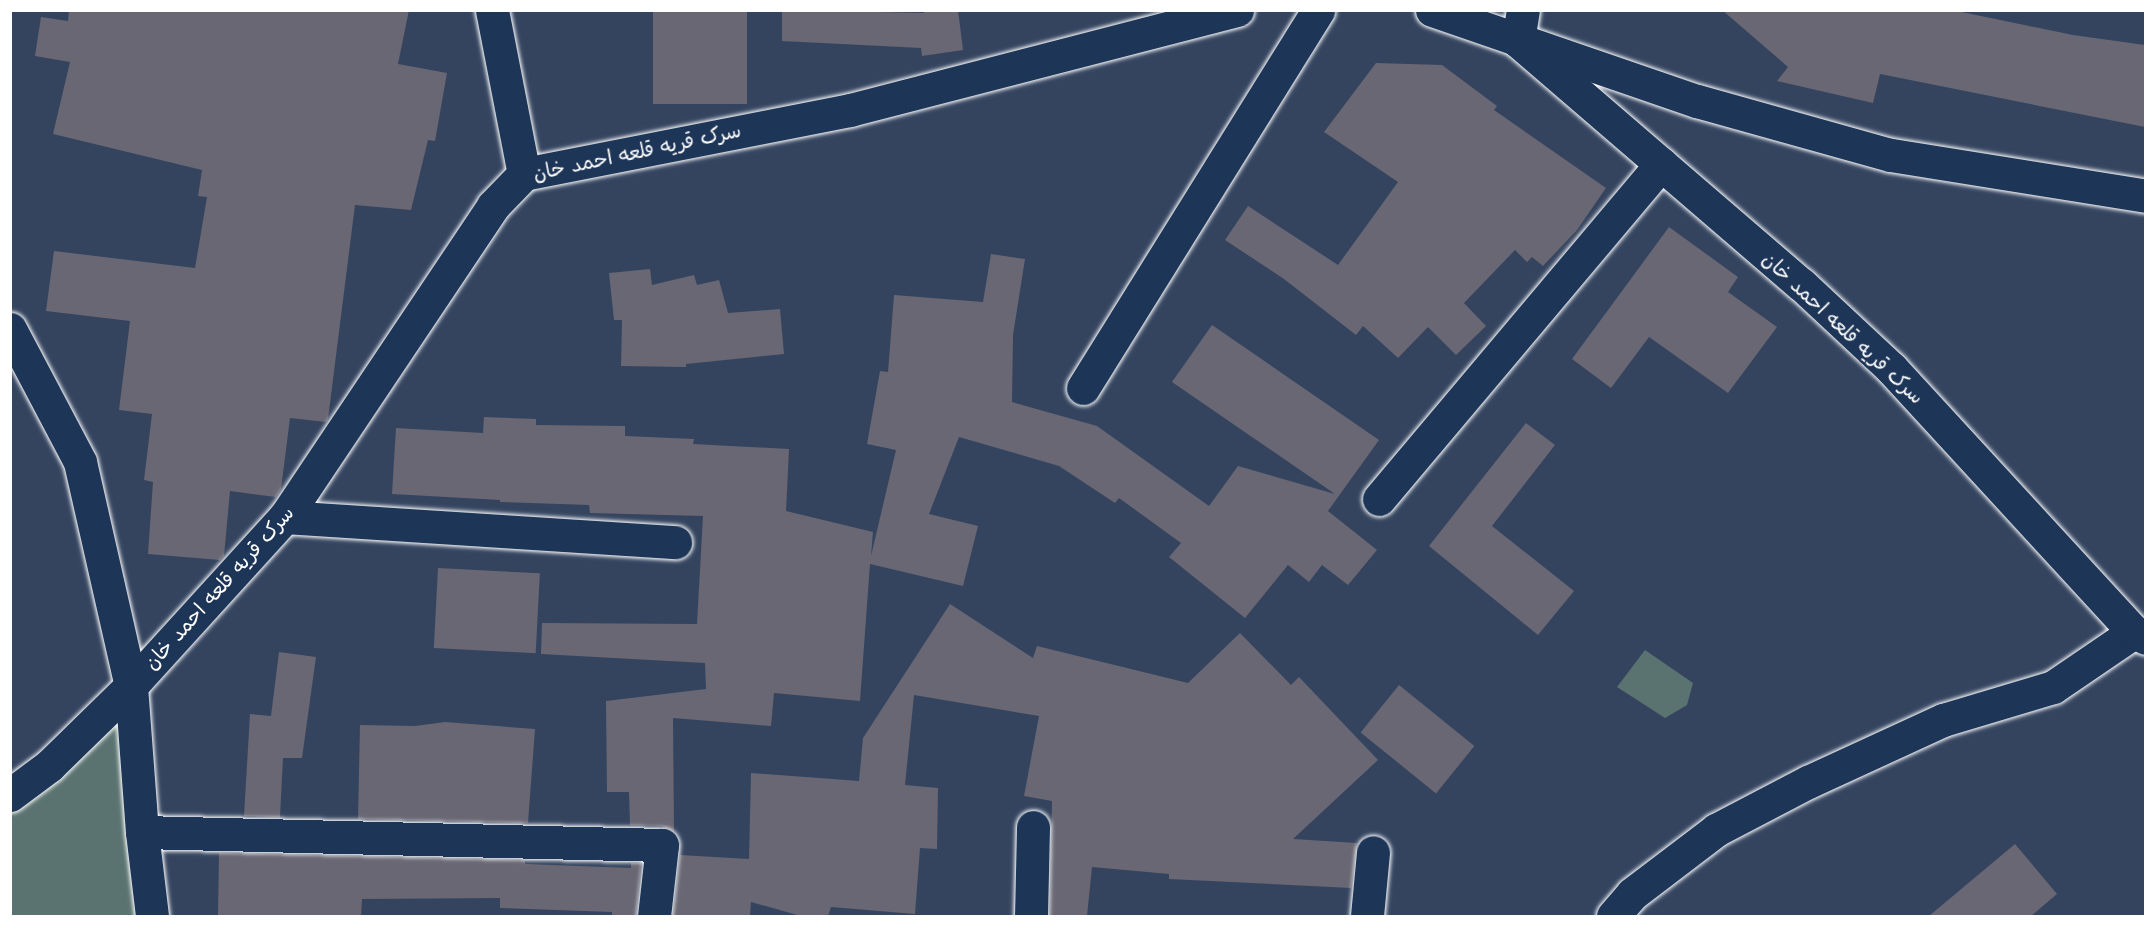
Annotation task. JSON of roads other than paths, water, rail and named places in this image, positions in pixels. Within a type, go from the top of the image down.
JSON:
[{"type":"street","points":[[492,10],[525,174]]},
{"type":"street","name":"سرک قریه قلعه احمد خان","points":[[10,795],[50,766],[131,686],[285,518],[493,206],[525,174],[850,110],[1238,10]]},
{"type":"street","points":[[1083,388],[1318,10]]},
{"type":"street","name":"سرک قریه قلعه احمد خان","points":[[1432,10],[1521,26],[1696,101],[1891,154],[2145,196]]},
{"type":"street","name":"سرک قریه قلعه احمد خان","points":[[1521,26],[1661,164],[1803,285],[1891,368],[2140,635]]},
{"type":"street","points":[[1379,499],[1661,164]]},
{"type":"street","points":[[10,329],[80,462],[131,686],[142,832],[152,916]]},
{"type":"street","points":[[285,518],[675,542]]},
{"type":"street","points":[[1613,916],[1632,894],[1716,830],[1808,782],[1943,720],[2053,687],[2140,635]]},
{"type":"street","points":[[1031,916],[1034,827]]},
{"type":"street","points":[[142,832],[662,845],[654,916]]},
{"type":"street","points":[[1367,916],[1373,852]]}]
